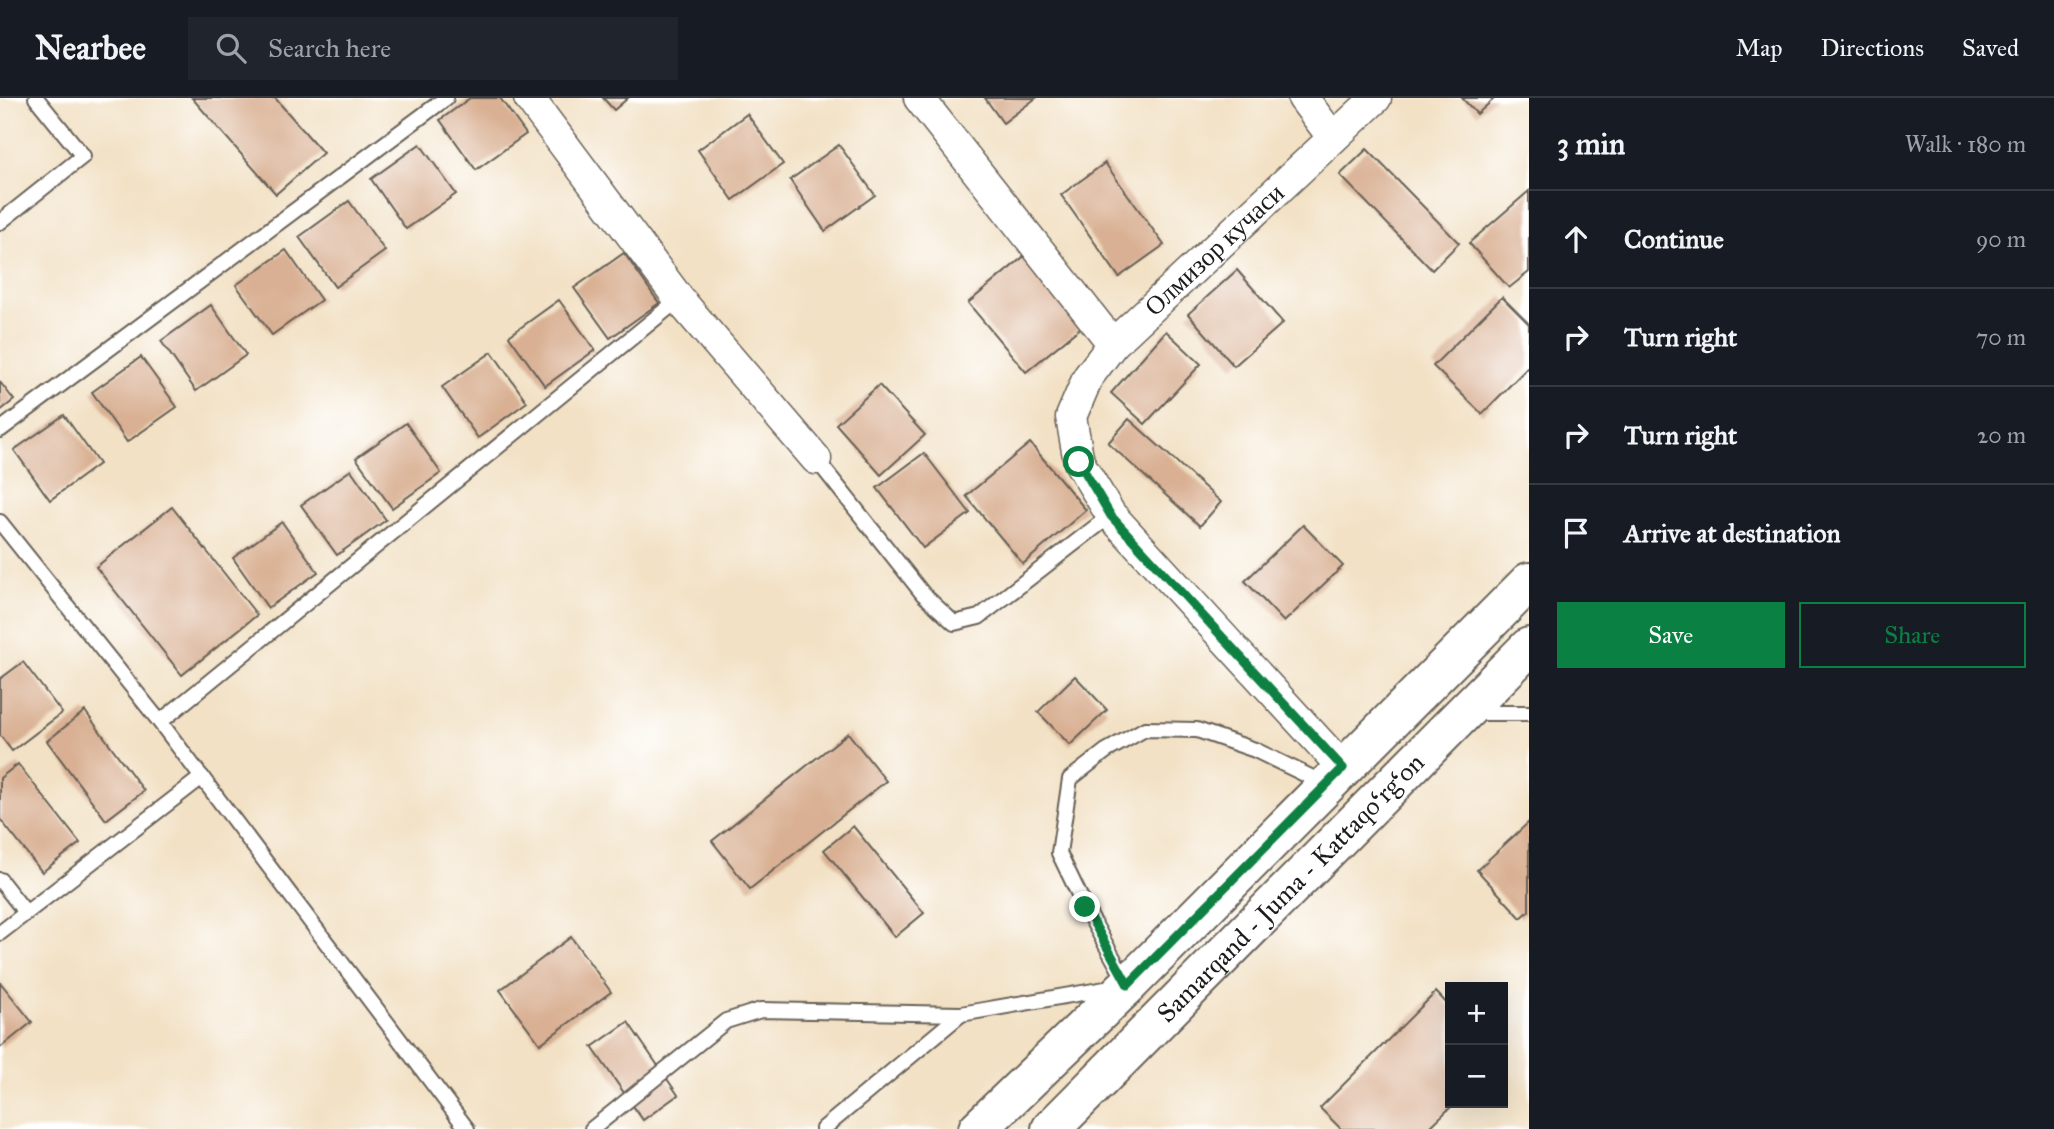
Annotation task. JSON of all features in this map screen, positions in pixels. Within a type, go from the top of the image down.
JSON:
[{"type":"main road","name":"Samarqand - Juma - Kattaqo‘rg‘on","points":[[978,1129],[1128,985],[1529,582]]},
{"type":"main road","name":"Samarqand - Juma - Kattaqo‘rg‘on","points":[[1051,1129],[1529,647]]},
{"type":"main road","points":[[1429,682],[1461,713]]},
{"type":"street","points":[[529,98],[679,299],[816,459]]},
{"type":"street","points":[[919,98],[1113,344]]},
{"type":"street","points":[[1303,98],[1333,138]]},
{"type":"street","name":"Олмизор кучаси","points":[[1111,516],[1079,462],[1071,417],[1088,377],[1113,344],[1376,98]]},
{"type":"street","points":[[1111,516],[1334,776]]},
{"type":"lane","points":[[0,222],[83,156],[36,98]]},
{"type":"lane","points":[[0,430],[446,98]]},
{"type":"lane","points":[[160,722],[679,299]]},
{"type":"lane","points":[[816,459],[923,594],[954,623],[979,617],[1111,516]]},
{"type":"lane","points":[[0,522],[160,722],[467,1129]]},
{"type":"lane","points":[[1461,713],[1529,713]]},
{"type":"lane","points":[[592,1129],[726,1021],[761,1010],[961,1014],[1128,985],[1059,853],[1070,779],[1106,751],[1145,729],[1197,730],[1334,776]]},
{"type":"lane","points":[[0,933],[202,777]]},
{"type":"lane","points":[[0,880],[26,913]]},
{"type":"lane","points":[[823,1129],[961,1014]]},
{"type":"building","points":[[192,98],[275,98],[323,153],[276,194]]},
{"type":"building","points":[[470,98],[500,98],[526,134],[476,170],[440,120]]},
{"type":"building","points":[[603,98],[628,98],[614,110]]},
{"type":"building","points":[[985,98],[1036,98],[1003,123]]},
{"type":"building","points":[[1462,98],[1495,98],[1477,114]]},
{"type":"building","points":[[747,114],[783,164],[733,200],[698,150]]},
{"type":"building","points":[[420,144],[456,194],[406,229],[371,179]]},
{"type":"building","points":[[839,145],[875,195],[825,231],[790,180]]},
{"type":"building","points":[[1367,149],[1459,243],[1432,270],[1340,175]]},
{"type":"building","points":[[1105,163],[1164,245],[1119,277],[1061,195]]},
{"type":"building","points":[[1529,191],[1529,272],[1509,288],[1469,243]]},
{"type":"building","points":[[349,201],[385,251],[335,287],[299,237]]},
{"type":"building","points":[[286,250],[321,300],[272,335],[236,285]]},
{"type":"building","points":[[624,253],[659,303],[610,338],[574,288]]},
{"type":"building","points":[[1028,253],[1086,323],[1026,372],[968,303]]},
{"type":"building","points":[[1237,270],[1283,323],[1234,366],[1188,314]]},
{"type":"building","points":[[1502,297],[1529,324],[1529,366],[1482,414],[1433,366]]},
{"type":"building","points":[[559,300],[595,350],[545,386],[509,336]]},
{"type":"building","points":[[211,305],[246,355],[196,391],[161,341]]},
{"type":"building","points":[[1166,331],[1201,364],[1145,424],[1111,393]]},
{"type":"building","points":[[492,352],[527,402],[478,438],[442,387]]},
{"type":"building","points":[[141,357],[177,407],[127,442],[92,392]]},
{"type":"building","points":[[0,382],[14,400],[0,411]]},
{"type":"building","points":[[879,385],[925,435],[881,475],[836,424]]},
{"type":"building","points":[[64,415],[99,464],[50,500],[14,450]]},
{"type":"building","points":[[1129,419],[1221,502],[1200,526],[1108,443]]},
{"type":"building","points":[[406,423],[441,473],[392,508],[356,458]]},
{"type":"building","points":[[1030,443],[1086,510],[1023,564],[966,496]]},
{"type":"building","points":[[924,453],[970,513],[923,548],[877,488]]},
{"type":"building","points":[[351,470],[386,520],[337,555],[301,505]]},
{"type":"building","points":[[172,507],[257,615],[182,675],[96,567]]},
{"type":"building","points":[[282,522],[318,572],[268,608],[233,558]]},
{"type":"building","points":[[1303,525],[1343,566],[1284,622],[1245,581]]},
{"type":"building","points":[[23,662],[62,713],[12,751],[0,735],[0,679]]},
{"type":"building","points":[[1075,676],[1107,710],[1070,745],[1038,712]]},
{"type":"building","points":[[85,711],[144,791],[106,820],[47,741]]},
{"type":"building","points":[[848,733],[886,781],[750,889],[712,841]]},
{"type":"building","points":[[18,764],[80,843],[42,872],[0,819],[0,778]]},
{"type":"building","points":[[1529,822],[1529,911],[1521,918],[1477,870]]},
{"type":"building","points":[[853,826],[924,913],[895,937],[824,850]]},
{"type":"building","points":[[571,937],[611,992],[540,1044],[500,990]]},
{"type":"building","points":[[0,982],[32,1022],[0,1048]]},
{"type":"building","points":[[1436,992],[1445,1002],[1445,1108],[1450,1108],[1428,1129],[1341,1129],[1320,1108]]},
{"type":"building","points":[[628,1022],[678,1095],[643,1120],[592,1047]]},
{"type":"route","points":[[1079,462],[1111,516],[1343,768],[1128,985],[1085,907]]}]
